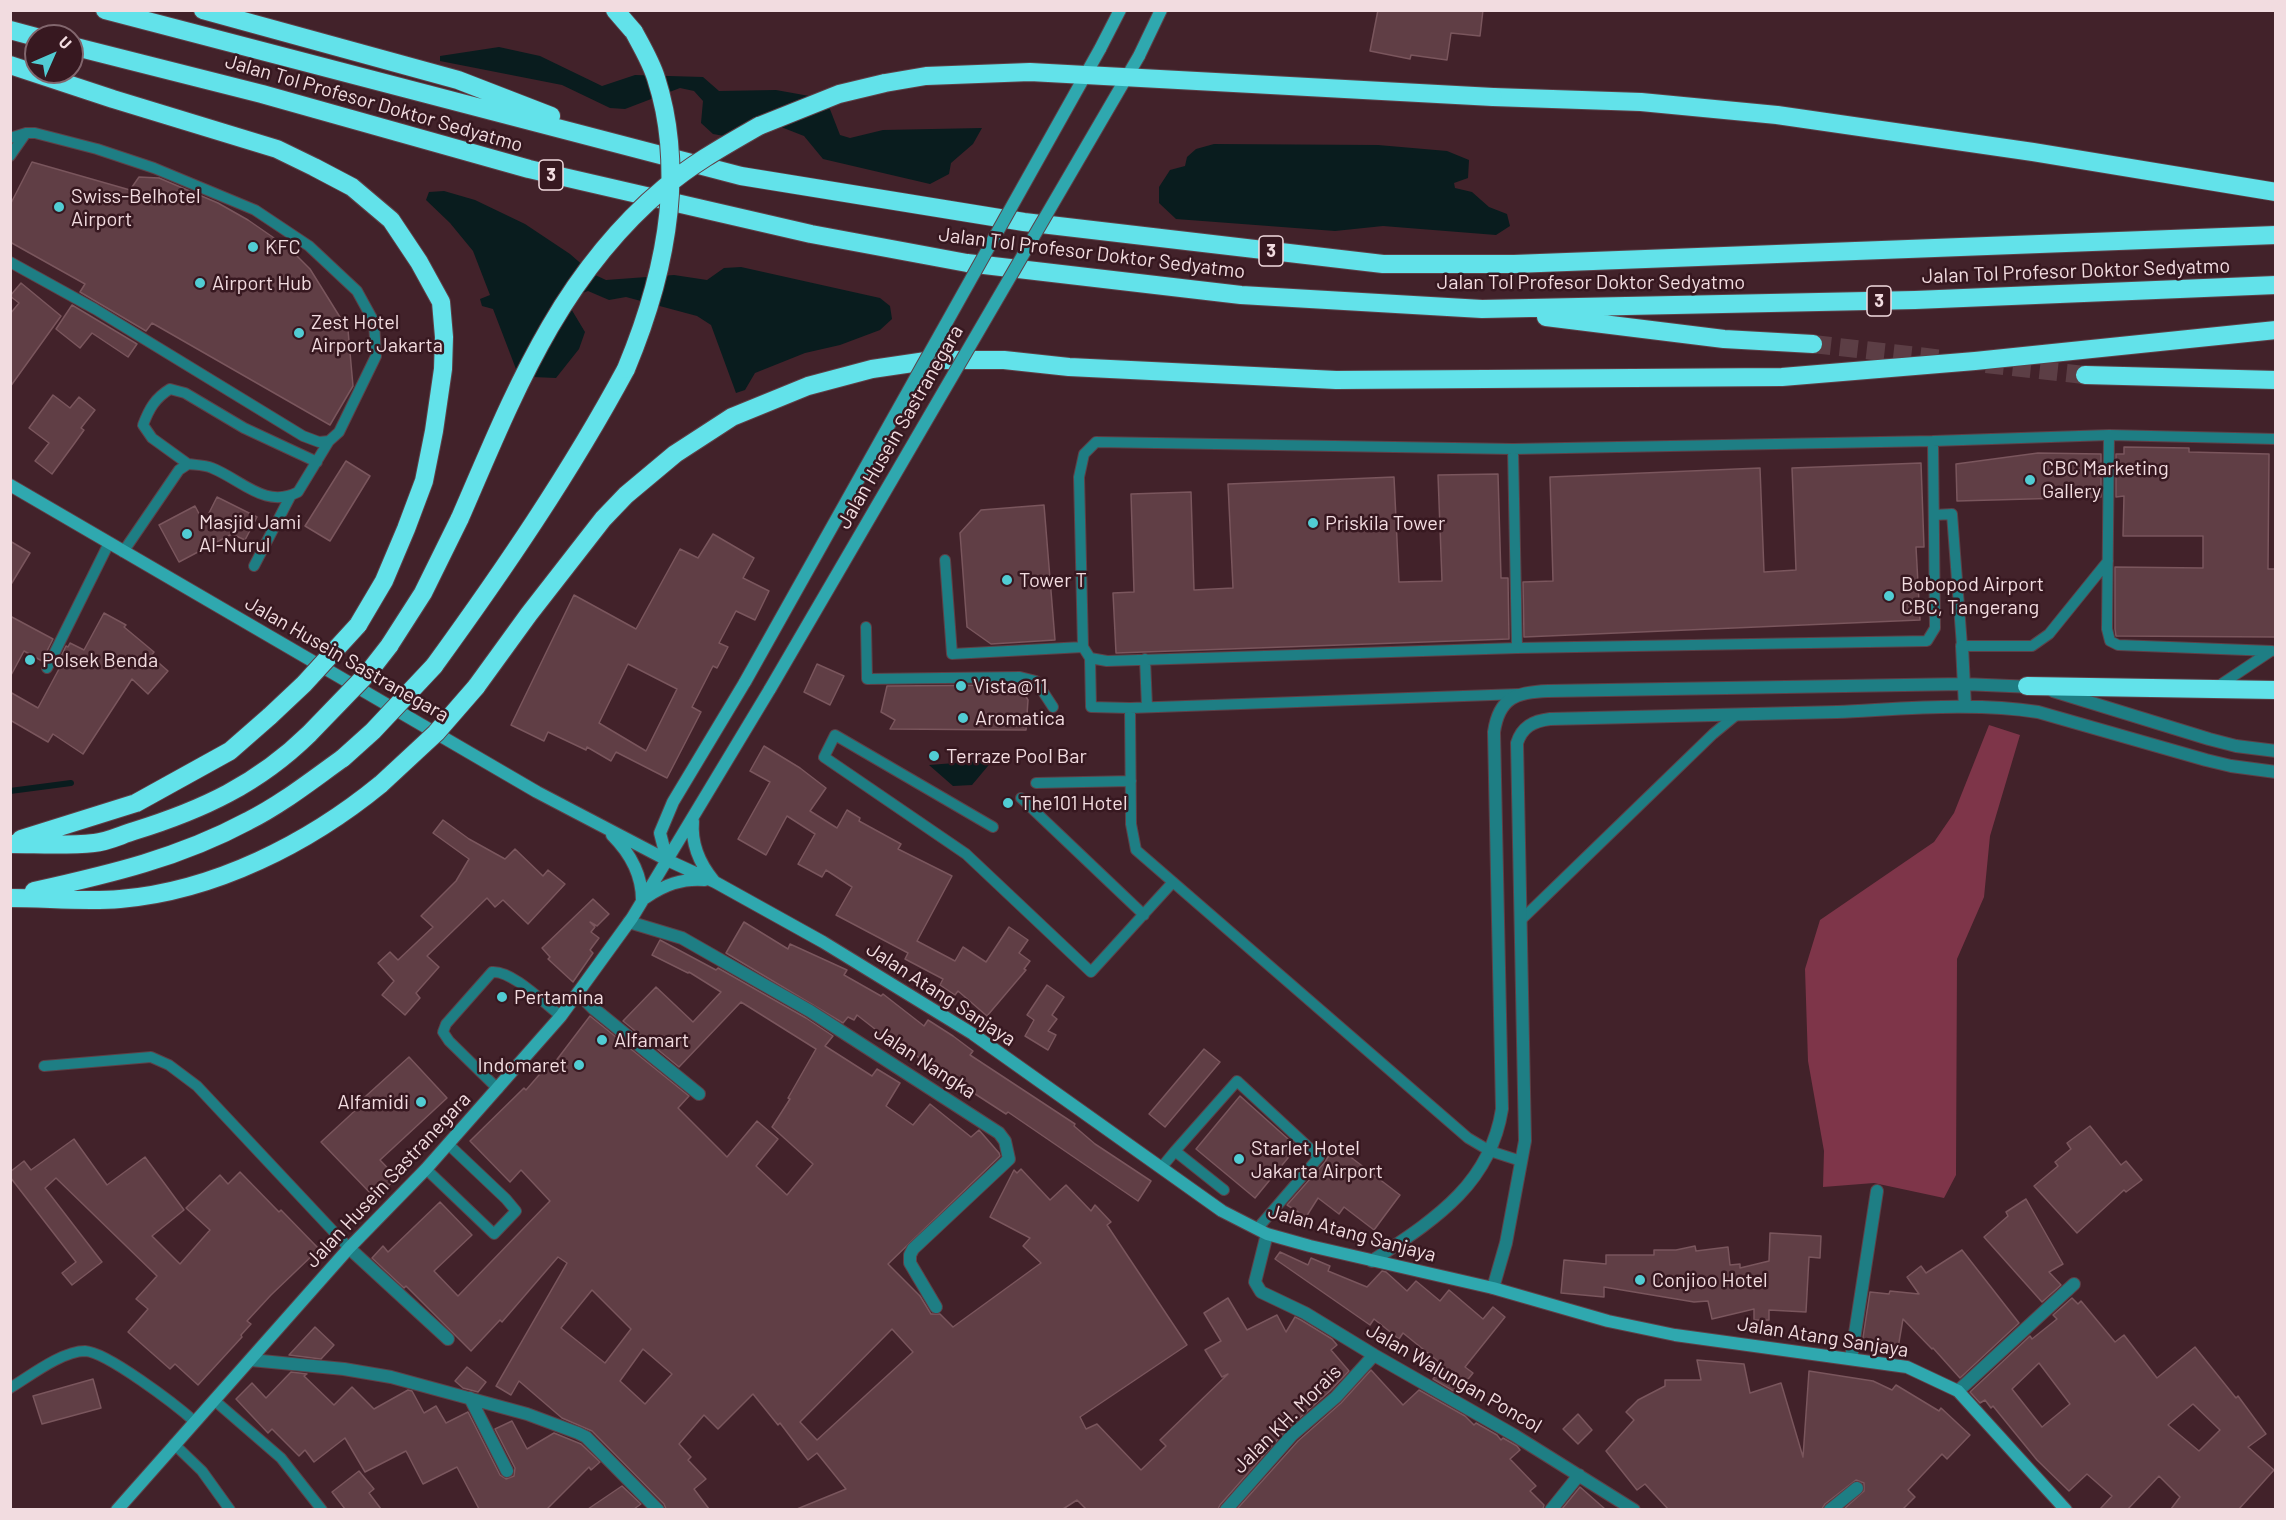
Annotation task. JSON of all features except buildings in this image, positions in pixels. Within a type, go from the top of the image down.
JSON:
[{"type":"highway","name":"Jalan Tol Profesor Doktor Sedyatmo","points":[[105,10],[741,176],[1024,222],[1383,264],[1514,264],[2276,235]]},
{"type":"highway","points":[[203,10],[458,80],[632,147]]},
{"type":"highway","points":[[10,897],[119,872],[190,848],[248,822],[287,798],[343,758],[373,731],[434,666],[490,588],[570,467],[626,369],[641,332],[660,271],[665,239],[671,160],[661,95],[655,75],[634,32],[615,10]]},
{"type":"highway","name":"Jalan Tol Profesor Doktor Sedyatmo","points":[[84,49],[262,94],[529,169],[811,234],[967,263],[1241,295],[1482,309],[1915,300],[2276,285]]},
{"type":"highway","points":[[10,65],[112,99],[277,149],[352,187],[391,220],[419,262],[441,302],[444,337],[443,369],[424,481],[384,581],[358,625],[304,684],[230,751],[135,803],[10,843]]},
{"type":"highway","points":[[10,843],[96,843],[203,807],[274,766],[309,734],[368,673],[389,646],[423,593],[526,368],[546,330],[586,271],[634,214],[672,181],[759,126],[839,94],[926,76],[1030,72],[1641,102],[1777,115],[2034,152],[2276,192]]},
{"type":"highway","points":[[1482,309],[1724,339],[1813,344]]},
{"type":"highway","points":[[10,897],[120,899],[174,890],[205,881],[256,861],[349,811],[436,733],[476,687],[603,519],[626,495],[675,453],[732,417],[808,386],[873,369],[933,360],[1004,360],[1070,367],[1336,380],[1782,377],[1975,361],[2276,330]]},
{"type":"highway","points":[[2085,375],[2276,380]]},
{"type":"highway","points":[[2027,686],[2276,690]]},
{"type":"main road","name":"Jalan Husein Sastranegara","points":[[667,860],[660,833],[673,802],[746,682],[1120,10]]},
{"type":"main road","name":"Jalan Husein Sastranegara","points":[[117,1509],[349,1248],[426,1169],[498,1089],[561,1016],[630,920],[770,689],[1139,56],[1161,10]]},
{"type":"main road","name":"Jalan Husein Sastranegara","points":[[10,485],[537,792],[667,860]]},
{"type":"main road","points":[[694,817],[692,836],[695,849],[715,882]]},
{"type":"main road","points":[[605,827],[625,849],[637,869],[641,902]]},
{"type":"main road","name":"Jalan Atang Sanjaya","points":[[667,860],[715,882],[824,942],[973,1034],[1222,1211],[1262,1231],[1372,1261],[1493,1288],[1608,1321],[1675,1335],[1851,1359],[1866,1359],[1907,1367],[1958,1391],[2066,1509]]},
{"type":"main road","points":[[641,902],[662,887],[679,881],[715,882]]},
{"type":"street","points":[[1962,646],[1965,707]]},
{"type":"street","points":[[1372,1261],[1437,1217],[1453,1202],[1468,1186],[1490,1151],[1500,1125],[1502,1109],[1494,732],[1498,712],[1511,698],[1519,694],[1560,691],[1963,684],[2027,686],[2055,692],[2236,746],[2276,751]]},
{"type":"street","points":[[1493,1288],[1506,1243],[1526,1124],[1517,743],[1524,729],[1531,724],[1550,719],[1735,716],[1965,707],[2010,708],[2037,711],[2206,760],[2276,772]]},
{"type":"street","name":"Jalan Nangka","points":[[630,920],[682,938],[801,1006],[999,1133],[1005,1141],[1008,1160],[913,1249],[910,1255],[910,1263],[936,1307]]},
{"type":"street","points":[[578,993],[593,1008],[699,1094]]},
{"type":"street","points":[[1851,1359],[1877,1191]]},
{"type":"street","name":"Jalan Walungan Poncol","points":[[1262,1231],[1255,1282],[1260,1292],[1305,1313],[1514,1435],[1634,1509]]},
{"type":"street","points":[[349,1248],[448,1339]]},
{"type":"street","points":[[1958,1391],[2074,1284]]},
{"type":"street","name":"Jalan KH. Morais","points":[[1226,1509],[1292,1435],[1336,1397],[1374,1355]]},
{"type":"street","points":[[251,1360],[344,1369],[391,1377],[527,1414],[586,1437],[658,1509]]},
{"type":"street","points":[[470,1398],[507,1471]]},
{"type":"street","points":[[1551,1509],[1579,1475]]},
{"type":"street","points":[[1830,1509],[1857,1488]]},
{"type":"lane","points":[[10,138],[26,133],[47,135],[109,153],[154,168],[255,210],[309,246],[357,291],[375,322],[376,356],[339,432],[330,441],[304,487],[290,497],[254,566]]},
{"type":"lane","points":[[10,156],[26,133]]},
{"type":"lane","points":[[10,262],[95,309],[303,436],[319,442],[330,441]]},
{"type":"lane","points":[[290,497],[273,499],[210,467],[188,464],[152,438],[143,425],[147,413],[158,397],[170,389],[185,393],[244,428],[317,462]]},
{"type":"lane","points":[[1519,694],[1130,708],[1091,707],[1090,658],[1083,647],[1079,477],[1084,454],[1096,442],[1514,449],[1933,441],[2109,435],[2276,439]]},
{"type":"lane","points":[[2109,435],[2107,629],[2110,641],[2118,645],[2274,651]]},
{"type":"lane","points":[[1090,658],[1107,661],[1517,648],[1927,641],[1935,628],[1933,441]]},
{"type":"lane","points":[[1514,449],[1517,648]]},
{"type":"lane","points":[[123,552],[180,470],[188,464]]},
{"type":"lane","points":[[1934,515],[1952,514],[1962,646],[2032,646],[2049,634],[2108,561]]},
{"type":"lane","points":[[47,668],[108,543]]},
{"type":"lane","points":[[945,560],[952,654],[1083,647]]},
{"type":"lane","points":[[866,627],[867,679],[1020,677],[1036,681],[1053,707]]},
{"type":"lane","points":[[2214,689],[2274,651]]},
{"type":"lane","points":[[1145,659],[1147,707]]},
{"type":"lane","points":[[1130,708],[1131,824],[1136,850],[1468,1137],[1490,1151],[1521,1161]]},
{"type":"lane","points":[[1521,920],[1713,734],[1735,716]]},
{"type":"lane","points":[[993,827],[835,735],[824,757],[966,854],[1091,972],[1173,882]]},
{"type":"lane","points":[[1036,783],[1131,781]]},
{"type":"lane","points":[[1021,798],[1144,915]]},
{"type":"lane","points":[[498,1089],[449,1041],[442,1032],[446,1024],[492,972],[500,971],[510,976],[561,1016]]},
{"type":"lane","points":[[44,1066],[151,1057],[169,1065],[197,1086],[349,1248]]},
{"type":"lane","points":[[1161,1168],[1237,1081],[1319,1157],[1262,1231]]},
{"type":"lane","points":[[426,1169],[494,1234],[516,1211],[448,1144]]},
{"type":"lane","points":[[1175,1151],[1224,1190]]},
{"type":"lane","points":[[10,1388],[62,1357],[86,1351],[113,1362],[178,1407],[194,1421]]},
{"type":"lane","points":[[214,1400],[281,1458],[322,1509]]},
{"type":"lane","points":[[174,1444],[202,1471],[230,1509]]},
{"type":"shaded area","points":[[499,47],[540,56],[602,86],[635,75],[703,77],[719,91],[776,90],[826,99],[840,135],[850,138],[883,130],[982,128],[973,144],[951,163],[949,174],[930,184],[823,159],[804,136],[781,127],[730,137],[713,134],[701,123],[703,101],[694,91],[680,88],[625,109],[610,108],[562,85],[440,61],[440,56]]},
{"type":"shaded area","points":[[1214,144],[1378,145],[1447,151],[1469,160],[1468,178],[1454,183],[1455,188],[1472,192],[1489,207],[1507,214],[1510,226],[1496,235],[1383,226],[1335,231],[1176,219],[1159,203],[1159,187],[1170,170],[1185,166],[1187,157],[1196,149]]},
{"type":"shaded area","points":[[444,191],[475,200],[525,224],[570,254],[593,274],[606,280],[674,275],[707,280],[724,268],[741,267],[880,298],[890,306],[892,319],[880,330],[840,345],[805,353],[755,373],[745,390],[736,393],[711,325],[697,316],[626,297],[609,300],[588,291],[577,295],[570,307],[585,332],[579,349],[556,378],[533,377],[516,369],[493,309],[482,306],[480,299],[490,295],[473,251],[450,223],[426,200],[429,192]]},
{"type":"shaded area","points":[[1989,725],[2020,735],[1990,836],[1984,897],[1957,959],[1956,1175],[1944,1198],[1874,1183],[1823,1187],[1824,1151],[1808,1061],[1805,969],[1820,920],[1934,842],[1954,813]]},
{"type":"shaded area","points":[[993,760],[972,785],[953,786],[929,765]]},
{"type":"waterway","points":[[10,791],[71,783]]},
{"type":"tunnel","points":[[1813,344],[1944,359]]},
{"type":"tunnel","points":[[1986,364],[2085,375]]},
{"type":"place","name":"Swiss-Belhotel Airport","points":[[59,207]]},
{"type":"place","name":"KFC","points":[[253,247]]},
{"type":"place","name":"Airport Hub","points":[[200,283]]},
{"type":"place","name":"Zest Hotel Airport Jakarta","points":[[299,333]]},
{"type":"place","name":"CBC Marketing Gallery","points":[[2030,480]]},
{"type":"place","name":"Priskila Tower","points":[[1313,523]]},
{"type":"place","name":"Masjid Jami Al-Nurul","points":[[187,534]]},
{"type":"place","name":"Tower T","points":[[1007,580]]},
{"type":"place","name":"Bobopod Airport CBC, Tangerang","points":[[1889,596]]},
{"type":"place","name":"Polsek Benda","points":[[30,660]]},
{"type":"place","name":"Vista@11","points":[[961,686]]},
{"type":"place","name":"Aromatica","points":[[963,718]]},
{"type":"place","name":"Terraze Pool Bar","points":[[934,756]]},
{"type":"place","name":"The101 Hotel","points":[[1008,803]]},
{"type":"place","name":"Pertamina","points":[[502,997]]},
{"type":"place","name":"Alfamart","points":[[602,1040]]},
{"type":"place","name":"Indomaret","points":[[579,1065]]},
{"type":"place","name":"Alfamidi","points":[[421,1102]]},
{"type":"place","name":"Starlet Hotel Jakarta Airport","points":[[1239,1159]]},
{"type":"place","name":"Conjioo Hotel","points":[[1640,1280]]}]
